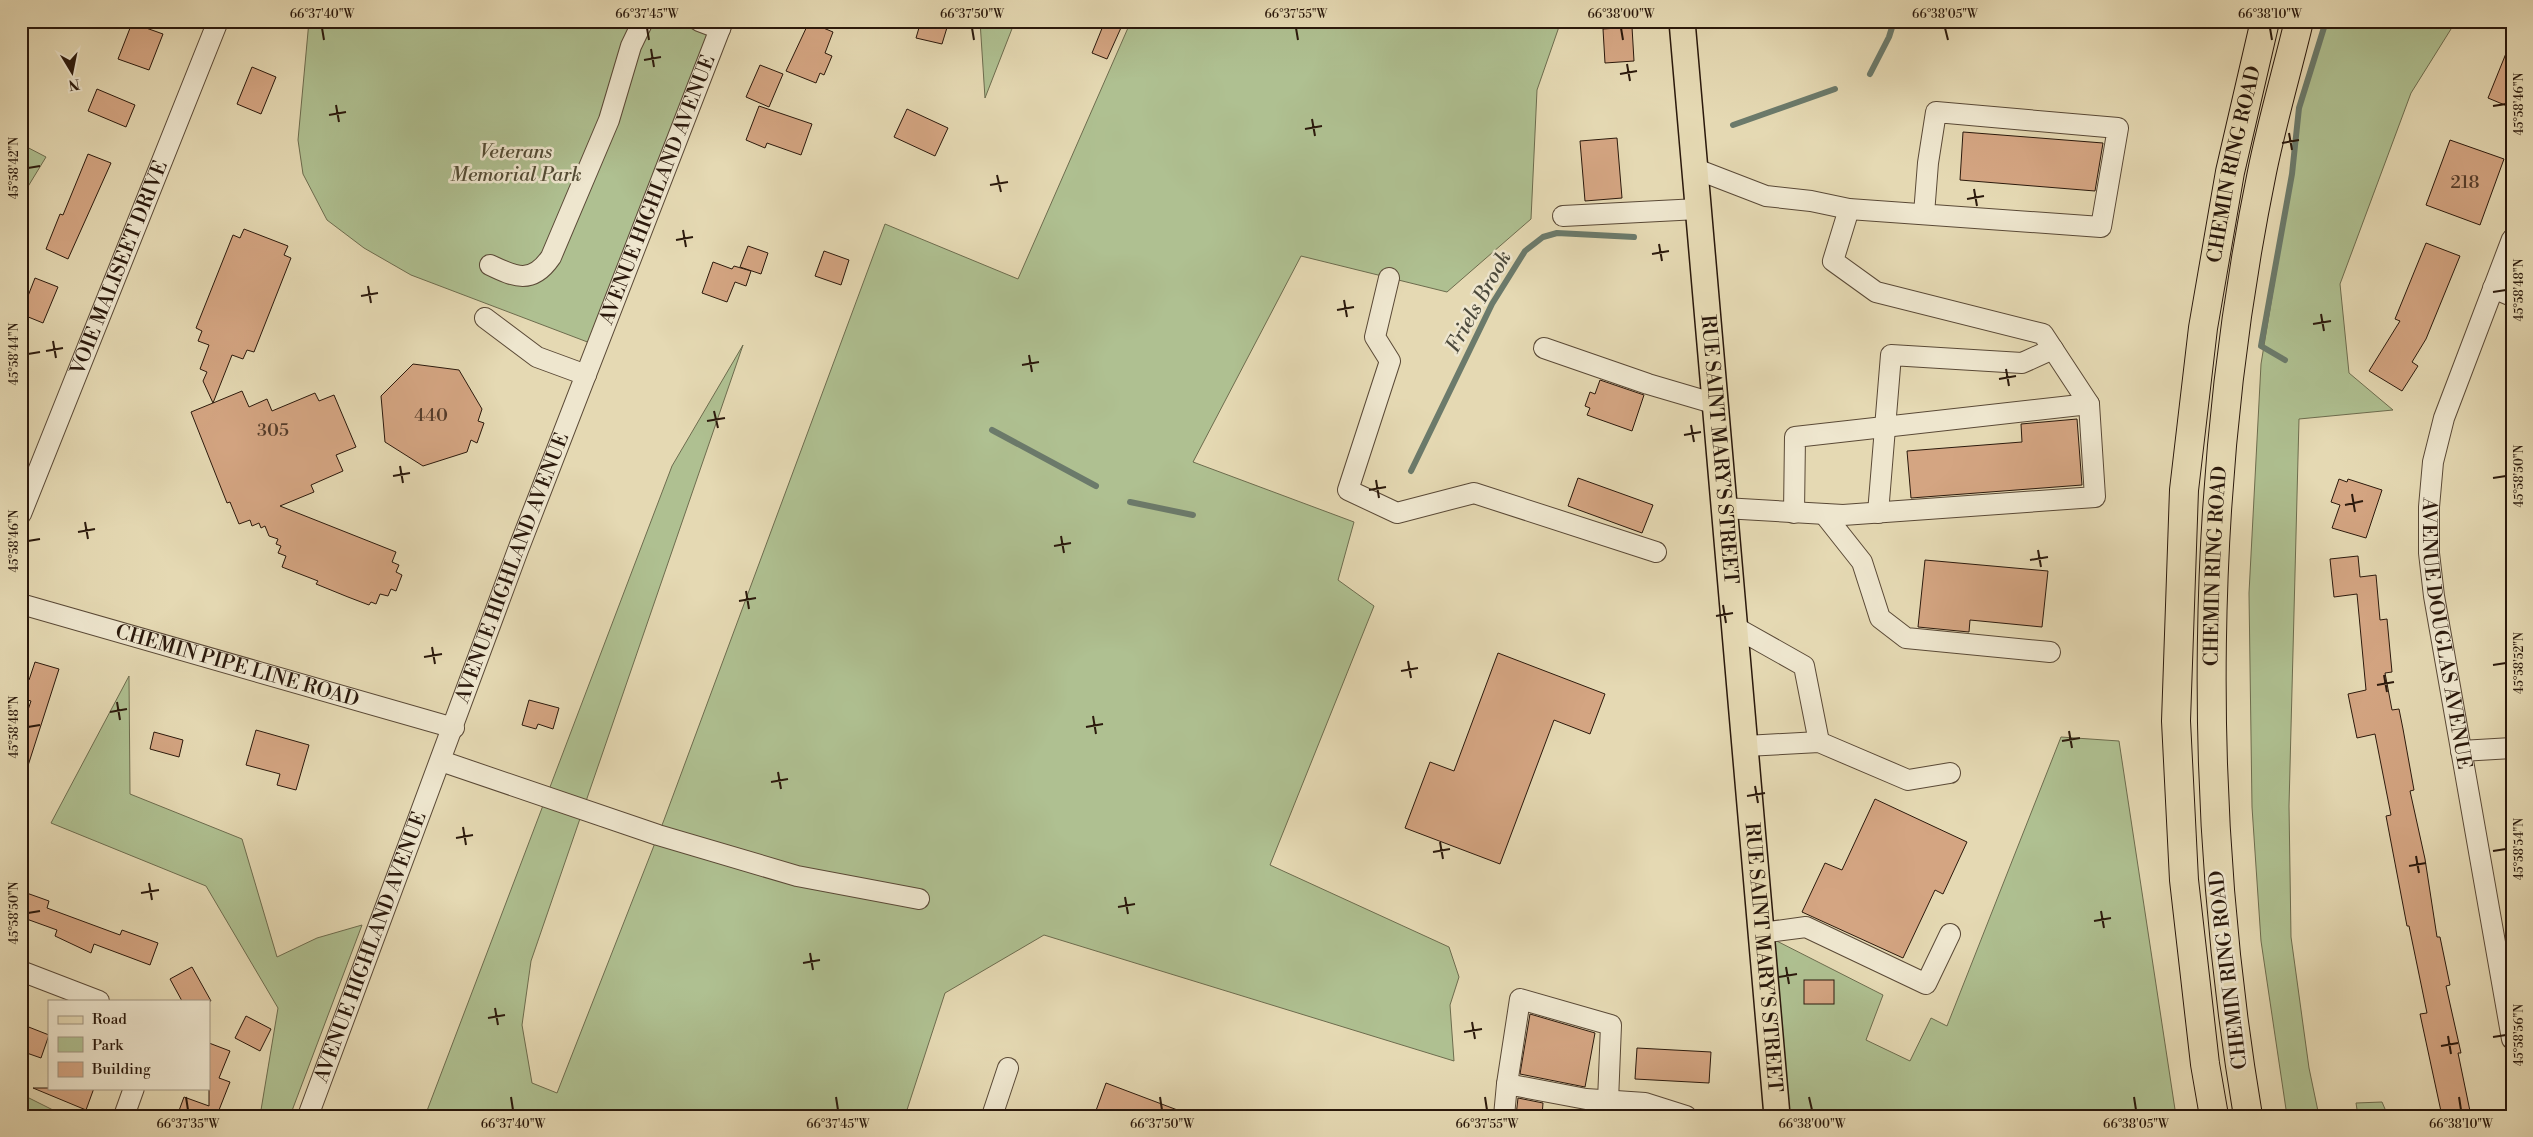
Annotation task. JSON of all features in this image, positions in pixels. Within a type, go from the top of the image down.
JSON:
[{"type":"highway","name":"CHEMIN RING ROAD","points":[[2214,1116],[2205,1064],[2184,880],[2181,830],[2176,720],[2184,490],[2203,328],[2228,182],[2265,21]]},
{"type":"highway","name":"CHEMIN RING ROAD","points":[[2248,1116],[2234,1036],[2216,855],[2211,733],[2217,503],[2237,322],[2262,172],[2299,21]]},
{"type":"main road","name":"RUE SAINT MARY'S STREET","points":[[1682,21],[1777,1116]]},
{"type":"street","name":"VOIE MALISEET DRIVE","points":[[21,514],[218,21]]},
{"type":"street","points":[[490,265],[515,277],[530,276],[544,267],[551,257],[609,120],[631,46],[643,21]]},
{"type":"street","points":[[700,21],[721,25]]},
{"type":"street","name":"AVENUE HIGHLAND AVENUE","points":[[308,1116],[454,728],[518,550],[721,25]]},
{"type":"street","points":[[1696,169],[1766,196],[1811,200],[1848,209],[2100,227],[2118,128],[1936,112],[1928,163],[1924,214]]},
{"type":"street","points":[[1563,216],[1698,209]]},
{"type":"street","points":[[1724,508],[1824,514],[1878,513],[2095,497],[2089,404],[2043,334],[1876,292],[1833,261],[1848,209]]},
{"type":"street","name":"AVENUE DOUGLAS AVENUE","points":[[2512,239],[2444,418],[2433,462],[2429,507],[2429,553],[2434,596],[2512,1039]]},
{"type":"street","points":[[1389,278],[1374,337],[1390,361],[1348,490],[1397,513],[1474,493],[1656,552]]},
{"type":"street","points":[[2493,288],[2512,296]]},
{"type":"street","points":[[485,318],[537,357],[586,375]]},
{"type":"street","points":[[1544,348],[1648,384],[1716,404]]},
{"type":"street","points":[[1878,513],[1891,355],[2022,363],[2053,349]]},
{"type":"street","points":[[1794,513],[1795,437],[2089,404]]},
{"type":"street","points":[[1824,514],[1862,562],[1880,618],[1906,638],[2050,652]]},
{"type":"street","name":"CHEMIN PIPE LINE ROAD","points":[[21,604],[454,728]]},
{"type":"street","points":[[1734,626],[1804,666],[1819,742]]},
{"type":"street","points":[[1746,746],[1819,742],[1908,780],[1950,773]]},
{"type":"street","points":[[2461,751],[2512,748]]},
{"type":"street","points":[[441,761],[658,835],[797,876],[919,899]]},
{"type":"street","points":[[1761,933],[1806,927],[1926,984],[1950,934]]},
{"type":"street","points":[[21,971],[95,1000]]},
{"type":"street","points":[[1504,1116],[1520,999],[1612,1025],[1608,1101]]},
{"type":"street","points":[[992,1116],[1008,1068]]},
{"type":"street","points":[[1507,1084],[1586,1099],[1645,1103],[1686,1116]]},
{"type":"street","points":[[124,1116],[133,1090]]},
{"type":"green space","name":"Veterans Memorial Park","points":[[309,21],[723,21],[598,346],[411,275],[364,248],[327,220],[303,174],[298,140]]},
{"type":"green space","points":[[980,21],[1015,21],[985,98]]},
{"type":"green space","points":[[1131,21],[1561,21],[1537,90],[1531,219],[1447,292],[1301,256],[1193,462],[1354,522],[1338,580],[1374,606],[1270,865],[1449,947],[1459,977],[1450,1005],[1454,1061],[1044,935],[945,993],[905,1116],[425,1116],[672,466],[743,345],[531,961],[522,1025],[532,1083],[557,1093],[664,820],[885,224],[1018,279]]},
{"type":"green space","points":[[2326,21],[2456,21],[2411,93],[2340,284],[2349,373],[2393,410],[2299,419],[2289,806],[2291,937],[2309,1068],[2319,1116],[2287,1116],[2261,941],[2252,807],[2249,593],[2261,364],[2292,174],[2299,108]]},
{"type":"green space","points":[[21,144],[46,157],[21,198]]},
{"type":"green space","points":[[129,676],[130,794],[242,839],[277,957],[317,938],[362,925],[290,1116],[260,1116],[278,1008],[206,886],[51,823]]},
{"type":"green space","points":[[2061,737],[2119,741],[2176,1116],[1777,1116],[1761,933],[1883,995],[1866,1040],[1910,1061],[1931,1018],[1947,1026]]},
{"type":"green space","points":[[21,1094],[65,1116],[21,1116]]},
{"type":"green space","points":[[2382,1102],[2388,1116],[2358,1116],[2356,1103]]},
{"type":"building","points":[[921,21],[949,21],[942,44],[916,38]]},
{"type":"building","points":[[1105,21],[1124,21],[1107,59],[1092,53]]},
{"type":"building","points":[[809,22],[833,32],[825,53],[832,56],[824,75],[820,73],[816,83],[786,71]]},
{"type":"building","points":[[132,23],[163,34],[149,70],[118,59]]},
{"type":"building","points":[[1632,27],[1634,61],[1605,63],[1603,29]]},
{"type":"building","points":[[2512,41],[2512,108],[2488,98]]},
{"type":"building","points":[[760,65],[783,74],[769,107],[746,97]]},
{"type":"building","points":[[252,67],[276,77],[261,114],[237,104]]},
{"type":"building","points":[[97,89],[135,105],[126,127],[88,111]]},
{"type":"building","points":[[759,106],[812,124],[801,155],[767,143],[765,148],[746,140]]},
{"type":"building","points":[[907,109],[948,128],[935,156],[894,137]]},
{"type":"building","points":[[1963,132],[2103,143],[2095,191],[1960,180]]},
{"type":"building","points":[[1617,138],[1622,198],[1585,201],[1580,141]]},
{"type":"building","points":[[2450,140],[2504,159],[2480,225],[2426,205]]},
{"type":"building","points":[[88,154],[111,163],[68,259],[46,249],[60,214],[63,215]]},
{"type":"building","points":[[244,229],[288,246],[284,255],[291,258],[254,352],[247,350],[243,359],[232,355],[213,403],[203,381],[207,372],[200,369],[209,345],[198,341],[202,331],[196,328],[233,235],[240,238]]},
{"type":"building","points":[[2426,243],[2460,256],[2426,339],[2412,362],[2418,366],[2402,391],[2369,371],[2400,321],[2395,319]]},
{"type":"building","points":[[748,246],[768,253],[761,274],[740,267]]},
{"type":"building","points":[[824,251],[849,260],[841,285],[815,276]]},
{"type":"building","points":[[713,262],[732,269],[734,266],[751,271],[746,286],[735,282],[727,302],[702,293]]},
{"type":"building","points":[[35,278],[58,287],[43,323],[21,314]]},
{"type":"building","points":[[413,364],[459,370],[482,409],[478,421],[484,423],[477,443],[471,440],[467,452],[423,466],[385,442],[381,396]]},
{"type":"building","points":[[1600,380],[1644,395],[1632,431],[1587,415],[1590,408],[1585,406],[1590,392],[1595,394]]},
{"type":"building","points":[[242,391],[249,407],[267,399],[272,411],[315,393],[319,401],[334,395],[356,447],[336,455],[343,471],[311,485],[314,492],[280,506],[396,552],[392,562],[399,565],[396,572],[402,575],[396,591],[391,589],[388,596],[380,594],[376,604],[371,602],[369,605],[316,584],[318,581],[282,567],[286,556],[278,553],[281,546],[276,544],[278,539],[269,536],[265,526],[261,528],[259,523],[252,526],[250,520],[239,524],[230,502],[227,503],[191,412]]},
{"type":"building","points":[[2077,419],[2082,485],[1911,498],[1907,451],[2022,442],[2021,424]]},
{"type":"building","points":[[1578,478],[1653,505],[1642,533],[1568,506]]},
{"type":"building","points":[[2339,479],[2347,482],[2348,479],[2382,490],[2366,538],[2332,528],[2340,505],[2331,502]]},
{"type":"building","points":[[2358,556],[2360,577],[2376,575],[2380,620],[2387,619],[2392,672],[2385,673],[2392,710],[2399,709],[2403,729],[2414,790],[2410,791],[2425,859],[2437,937],[2440,937],[2450,985],[2446,986],[2461,1053],[2458,1053],[2471,1116],[2442,1116],[2420,1014],[2427,1013],[2409,926],[2407,926],[2386,816],[2391,815],[2375,734],[2357,738],[2348,694],[2366,690],[2357,594],[2334,597],[2330,559]]},
{"type":"building","points":[[1925,560],[2048,571],[2042,627],[1970,620],[1969,632],[1918,627]]},
{"type":"building","points":[[1498,653],[1605,694],[1590,734],[1554,720],[1500,864],[1405,828],[1430,762],[1454,771]]},
{"type":"building","points":[[35,662],[59,669],[25,775],[21,775],[21,731],[31,701],[21,698],[21,690],[25,679],[29,680]]},
{"type":"building","points":[[529,700],[559,708],[553,729],[538,724],[536,729],[522,725]]},
{"type":"building","points":[[256,730],[309,745],[296,790],[277,785],[280,774],[246,765]]},
{"type":"building","points":[[154,732],[183,740],[179,757],[150,749]]},
{"type":"building","points":[[1875,799],[1967,842],[1943,894],[1935,890],[1903,958],[1802,912],[1825,863],[1842,870]]},
{"type":"building","points":[[21,891],[49,901],[47,908],[120,935],[122,930],[158,943],[150,965],[94,944],[91,953],[55,936],[57,930],[21,917]]},
{"type":"building","points":[[192,967],[211,1001],[181,1000],[170,979]]},
{"type":"building","points":[[1804,980],[1834,980],[1834,1004],[1804,1004]]},
{"type":"building","points":[[1530,1014],[1595,1033],[1585,1087],[1520,1074]]},
{"type":"building","points":[[246,1016],[271,1029],[260,1051],[235,1038]]},
{"type":"building","points":[[21,1024],[48,1035],[41,1058],[21,1051]]},
{"type":"building","points":[[210,1043],[230,1051],[219,1078],[230,1082],[219,1110],[229,1116],[177,1116],[184,1097],[209,1106]]},
{"type":"building","points":[[1637,1048],[1711,1052],[1709,1083],[1635,1079]]},
{"type":"building","points":[[1106,1083],[1188,1114],[1188,1116],[1094,1116]]},
{"type":"building","points":[[33,1088],[48,1088],[48,1090],[93,1090],[86,1110]]},
{"type":"building","points":[[1518,1098],[1543,1103],[1542,1116],[1516,1116]]},
{"type":"waterway","name":"Friels Brook","points":[[1870,74],[1889,37],[1894,21]]},
{"type":"waterway","points":[[2285,360],[2261,346],[2292,174],[2299,108],[2326,21]]},
{"type":"waterway","name":"Friels Brook","points":[[1733,125],[1835,89]]},
{"type":"waterway","name":"Friels Brook","points":[[1411,471],[1492,304],[1525,251],[1543,237],[1557,233],[1634,237]]},
{"type":"waterway","name":"Friels Brook","points":[[992,430],[1096,486]]},
{"type":"waterway","name":"Friels Brook","points":[[1130,502],[1193,515]]}]
